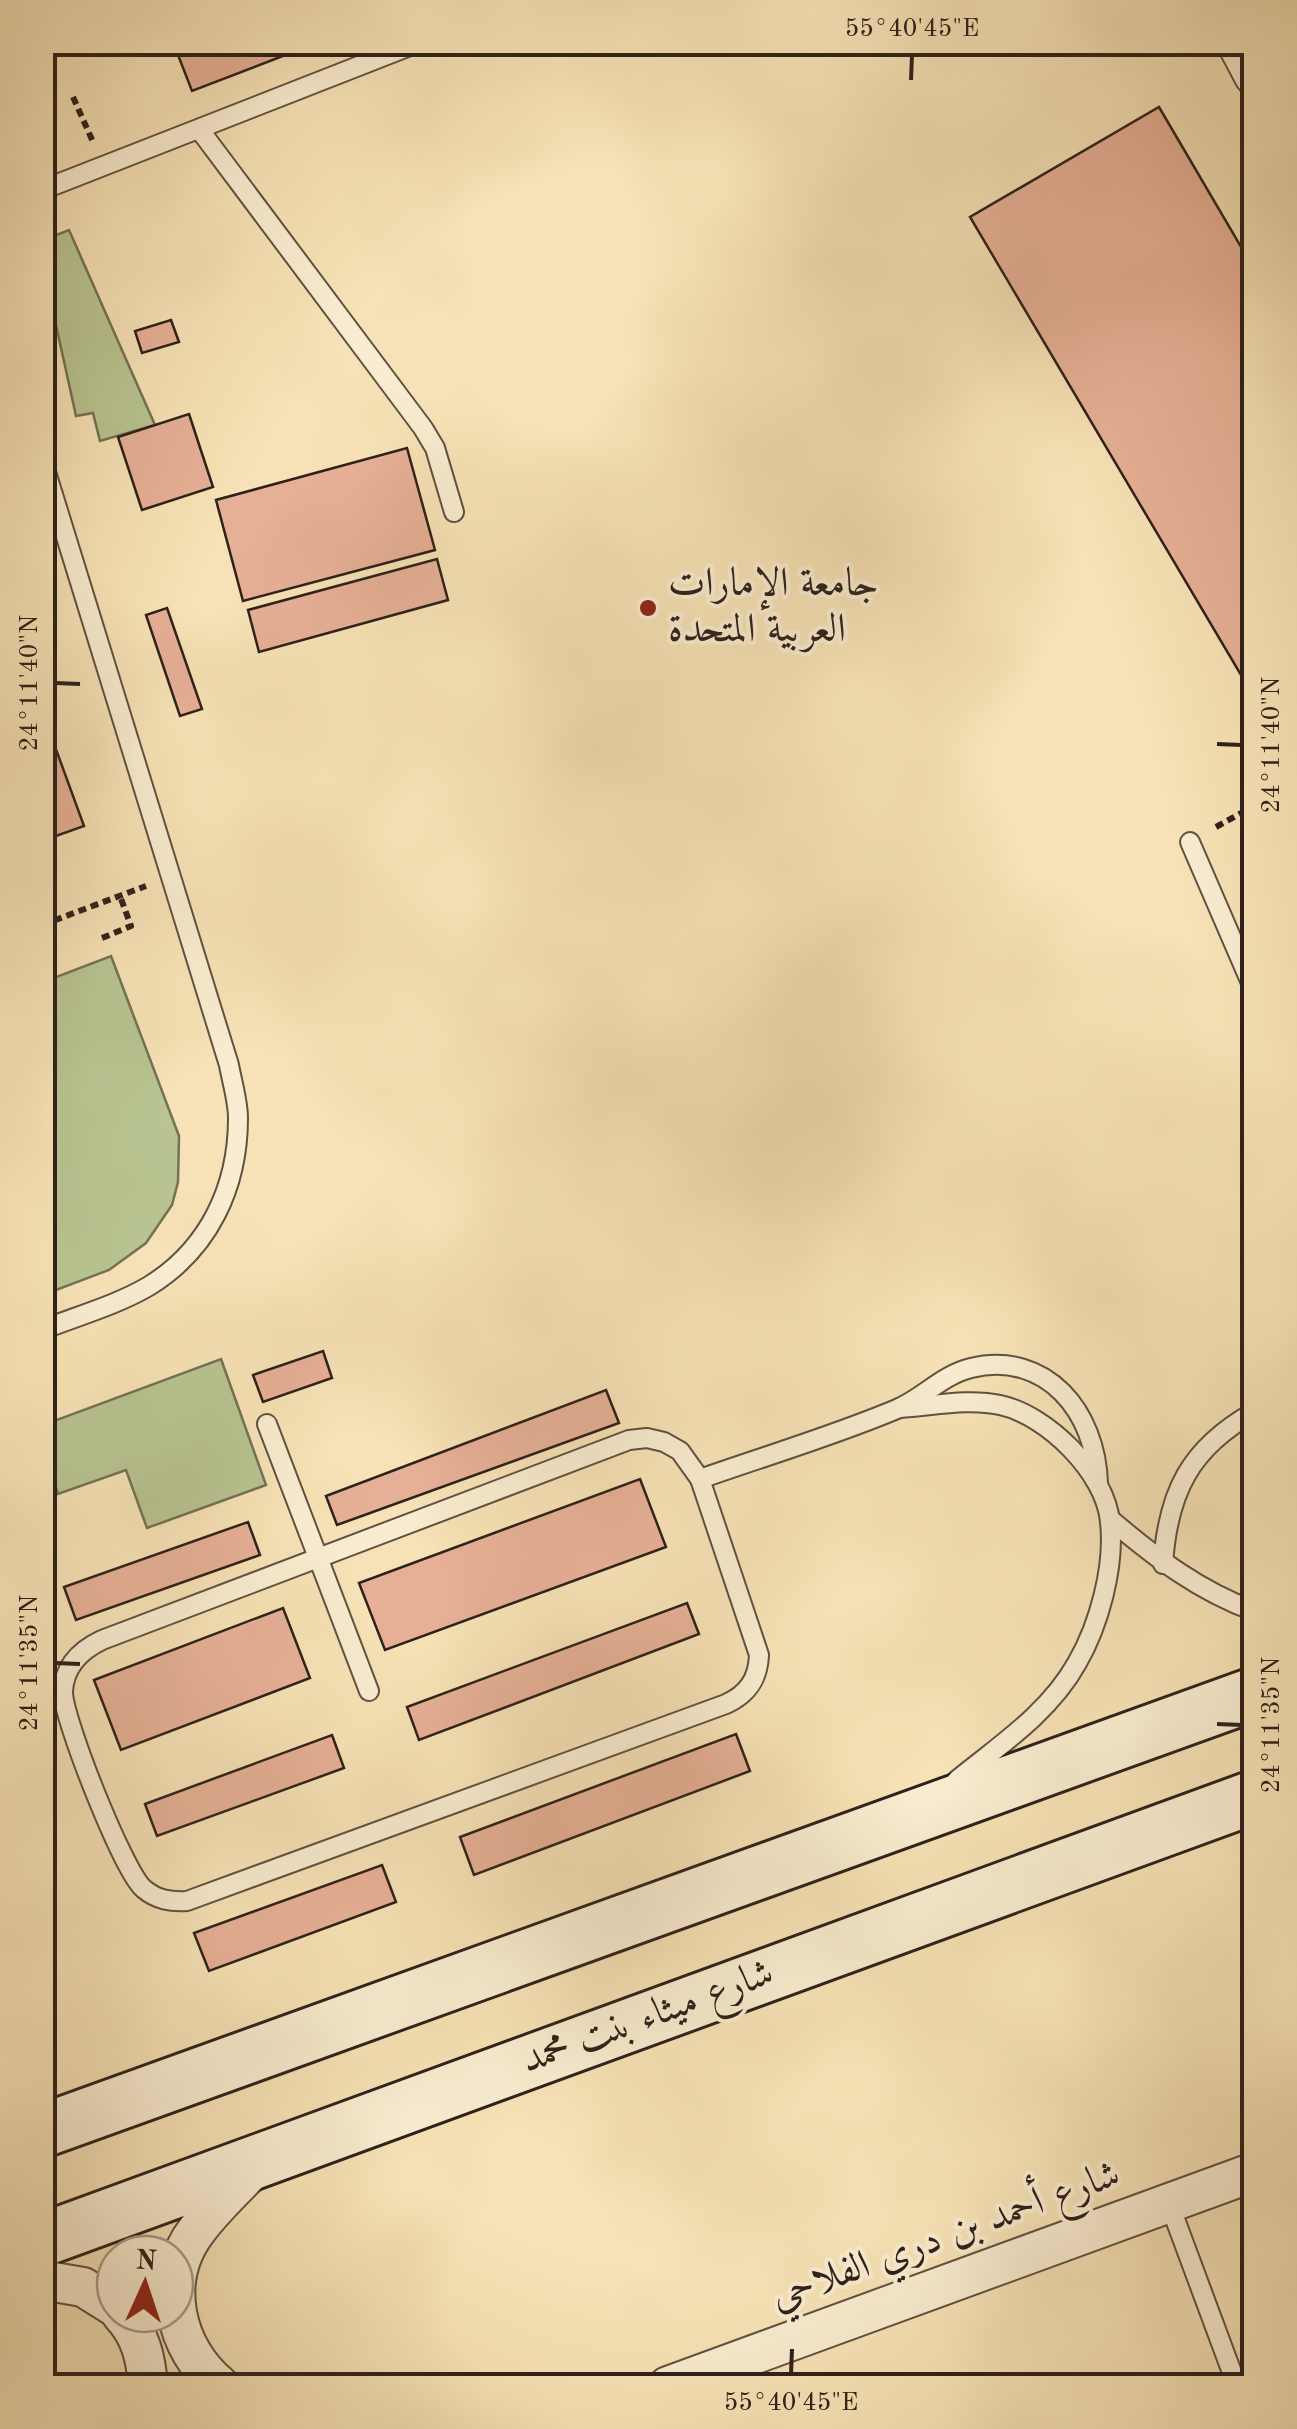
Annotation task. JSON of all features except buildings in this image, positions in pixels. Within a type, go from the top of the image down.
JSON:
[{"type":"main road","points":[[42,2131],[1254,1694]]},
{"type":"main road","name":"شارع ميثاء بنت محمد","points":[[42,2240],[1254,1798]]},
{"type":"street","points":[[1236,42],[1254,76]]},
{"type":"street","points":[[220,2386],[190,2354],[180,2330],[176,2279],[183,2254],[196,2231],[262,2158]]},
{"type":"street","name":"شارع أحمد بن دري الفلاحي","points":[[668,2386],[1254,2172]]},
{"type":"street","points":[[42,2280],[82,2287],[95,2295]]},
{"type":"street","points":[[136,2334],[145,2354],[148,2386]]},
{"type":"lane","points":[[42,190],[420,42]]},
{"type":"lane","points":[[199,129],[423,428],[435,448],[454,512]]},
{"type":"lane","points":[[42,459],[229,1065],[238,1114],[235,1164],[218,1212],[190,1256],[147,1287],[42,1330]]},
{"type":"lane","points":[[1190,842],[1254,990]]},
{"type":"lane","points":[[900,1408],[944,1378],[968,1368],[1020,1368],[1044,1377],[1068,1398],[1086,1424],[1098,1466],[1099,1489]]},
{"type":"lane","points":[[700,1478],[900,1408],[977,1402],[1010,1408],[1047,1428],[1068,1446],[1099,1489],[1110,1520],[1108,1564],[1092,1632],[1076,1664],[1057,1693],[1033,1718],[912,1817]]},
{"type":"lane","points":[[1163,1564],[1166,1524],[1179,1486],[1201,1452],[1230,1425],[1254,1412]]},
{"type":"lane","points":[[267,1424],[369,1690]]},
{"type":"lane","points":[[647,1438],[664,1442],[680,1451],[700,1478],[758,1655],[755,1680],[738,1698],[202,1896],[172,1902],[157,1898],[133,1878],[64,1704],[70,1665],[90,1646],[317,1556],[629,1440],[647,1438]]},
{"type":"lane","points":[[1110,1520],[1163,1564],[1223,1600],[1254,1611]]},
{"type":"lane","points":[[1169,2203],[1237,2386]]},
{"type":"path","points":[[73,97],[103,166]]},
{"type":"path","points":[[1190,842],[1254,806]]},
{"type":"path","points":[[42,925],[170,876]]},
{"type":"path","points":[[102,938],[131,926],[120,896]]},
{"type":"green space","points":[[69,230],[155,425],[100,441],[93,413],[76,416],[43,266],[43,240]]},
{"type":"green space","points":[[111,956],[179,1136],[178,1182],[172,1205],[146,1243],[109,1270],[43,1295],[43,982]]},
{"type":"green space","points":[[221,1359],[266,1485],[147,1528],[126,1470],[58,1494],[43,1449],[43,1425]]},
{"type":"place","name":"جامعة الإمارات العربية المتحدة","points":[[648,608]]}]
